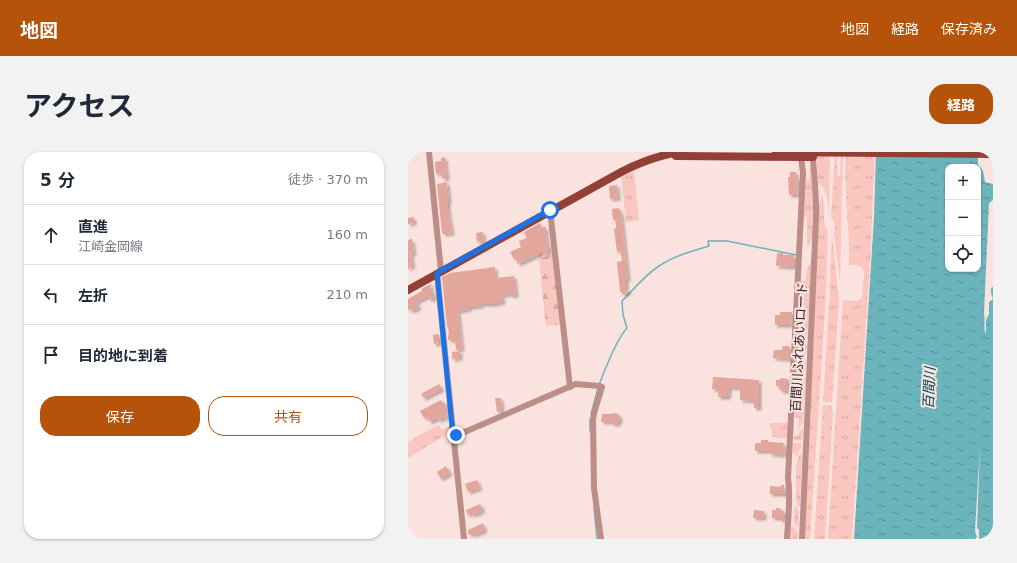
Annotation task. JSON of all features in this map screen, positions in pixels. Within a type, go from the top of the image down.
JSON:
[{"type":"main road","points":[[408,290],[550,210],[632,166],[672,153],[681,152]]},
{"type":"main road","points":[[776,152],[993,154]]},
{"type":"main road","points":[[672,153],[677,156],[801,157],[813,154]]},
{"type":"street","points":[[429,152],[464,539]]},
{"type":"street","name":"百間川ふれあいロード","points":[[802,539],[816,219],[813,154]]},
{"type":"street","points":[[787,539],[788,511],[790,501],[788,478],[800,255],[803,173],[801,157]]},
{"type":"street","points":[[550,210],[570,387]]},
{"type":"street","points":[[455,436],[576,384],[602,387],[593,420],[594,488],[601,539]]},
{"type":"green space","points":[[817,152],[830,152],[829,216],[827,196],[823,187],[818,183]]},
{"type":"green space","points":[[835,152],[838,152],[837,176],[840,176],[841,152],[843,152],[840,282],[834,233],[835,224],[831,217]]},
{"type":"green space","points":[[846,152],[875,152],[870,263],[852,539],[828,539],[843,300],[856,301],[862,298],[864,273],[862,267],[857,265],[849,265],[849,237],[845,180]]},
{"type":"green space","points":[[810,168],[814,209],[813,238],[807,248],[807,216],[804,216],[806,177],[807,181],[809,180]]},
{"type":"green space","points":[[634,171],[639,220],[626,222],[621,175]]},
{"type":"green space","points":[[822,195],[824,204],[824,224],[828,231],[826,294],[810,539],[805,539],[819,206]]},
{"type":"green space","points":[[832,233],[839,301],[832,402],[823,402],[829,307]]},
{"type":"green space","points":[[552,247],[552,252],[542,254],[543,257],[553,256],[561,325],[546,326],[538,250]]},
{"type":"green space","points":[[811,262],[807,339],[803,327],[805,306],[800,306],[801,281],[806,281],[806,272]]},
{"type":"green space","points":[[802,334],[803,340],[807,345],[806,353],[802,357],[802,351],[797,351]]},
{"type":"green space","points":[[806,357],[805,370],[801,373],[800,386],[796,392],[797,365],[803,363]]},
{"type":"green space","points":[[806,377],[803,422],[798,431],[799,418],[795,418],[795,396],[801,391],[804,378]]},
{"type":"green space","points":[[823,405],[831,405],[833,412],[825,539],[814,539]]},
{"type":"green space","points":[[770,423],[790,423],[789,439],[772,436]]},
{"type":"green space","points":[[439,425],[442,430],[450,426],[451,434],[447,434],[408,458],[408,442]]},
{"type":"green space","points":[[803,427],[802,440],[794,440],[794,436],[797,436]]},
{"type":"green space","points":[[793,443],[801,443],[801,447],[796,458],[796,453],[793,453]]},
{"type":"green space","points":[[802,451],[800,505],[798,506],[796,498],[796,466]]},
{"type":"green space","points":[[795,505],[799,512],[798,528],[794,522]]},
{"type":"green space","points":[[790,527],[795,527],[798,535],[797,539],[790,539]]},
{"type":"water","name":"百間川","points":[[876,152],[978,152],[978,164],[945,164],[945,272],[981,272],[981,168],[985,182],[993,184],[993,200],[989,203],[984,313],[985,333],[986,320],[989,314],[989,302],[993,299],[993,539],[979,539],[979,530],[977,528],[980,445],[975,531],[977,537],[975,539],[854,539],[874,217]]},
{"type":"water","points":[[993,287],[993,299],[991,288]]},
{"type":"building","points":[[445,157],[447,178],[442,179],[442,173],[436,174],[435,162],[441,161],[441,158]]},
{"type":"building","points":[[790,172],[796,172],[796,177],[798,177],[797,195],[789,195],[788,177],[790,177]]},
{"type":"building","points":[[447,182],[449,201],[448,209],[452,233],[443,234],[437,185]]},
{"type":"building","points":[[617,185],[618,198],[610,199],[609,186]]},
{"type":"building","points":[[619,208],[621,212],[628,279],[626,279],[626,289],[629,291],[624,295],[620,291],[617,262],[622,261],[621,251],[617,252],[614,229],[616,228],[616,220],[613,220],[612,209]]},
{"type":"building","points":[[414,217],[414,223],[408,224],[408,218]]},
{"type":"building","points":[[540,223],[542,228],[546,227],[549,254],[543,255],[543,252],[518,264],[510,252],[521,247],[519,241],[527,238],[524,232]]},
{"type":"building","points":[[483,232],[484,241],[477,242],[476,233]]},
{"type":"building","points":[[412,239],[414,253],[411,254],[413,266],[411,266],[408,270],[408,240]]},
{"type":"building","points":[[777,253],[783,253],[783,255],[794,255],[794,267],[776,266]]},
{"type":"building","points":[[495,267],[496,278],[514,276],[516,295],[502,295],[503,302],[496,304],[481,304],[481,306],[469,307],[469,309],[458,311],[462,349],[456,350],[455,340],[448,340],[449,335],[442,277],[450,273]]},
{"type":"building","points":[[431,284],[432,286],[430,287],[435,297],[430,300],[428,296],[416,302],[419,307],[412,311],[411,309],[408,310],[408,299],[422,291],[421,289]]},
{"type":"building","points":[[780,312],[792,312],[791,327],[790,325],[775,325],[775,315],[780,315]]},
{"type":"building","points":[[439,334],[439,343],[434,344],[433,335]]},
{"type":"building","points":[[783,346],[789,346],[789,362],[788,359],[773,358],[774,350],[782,350]]},
{"type":"building","points":[[460,351],[460,358],[452,359],[452,352]]},
{"type":"building","points":[[713,377],[759,380],[759,408],[754,408],[754,401],[740,400],[740,388],[729,387],[728,397],[718,397],[719,390],[712,389]]},
{"type":"building","points":[[780,378],[788,379],[788,391],[781,391],[779,386],[776,386],[776,380],[780,380]]},
{"type":"building","points":[[439,384],[442,389],[424,398],[421,394]]},
{"type":"building","points":[[495,398],[501,398],[502,411],[497,412]]},
{"type":"building","points":[[441,400],[443,403],[445,402],[447,422],[445,417],[440,420],[438,418],[430,422],[427,417],[424,418],[420,411]]},
{"type":"building","points":[[602,414],[619,414],[620,421],[618,421],[618,424],[612,424],[612,422],[601,422]]},
{"type":"building","points":[[761,440],[784,443],[783,447],[785,447],[784,458],[784,455],[770,454],[771,451],[755,451],[755,443],[761,443]]},
{"type":"building","points":[[446,466],[450,473],[441,479],[437,472]]},
{"type":"building","points":[[477,480],[480,488],[468,492],[465,484]]},
{"type":"building","points":[[781,485],[784,485],[785,494],[770,494],[770,486],[781,487]]},
{"type":"building","points":[[480,504],[483,510],[480,511],[481,512],[468,515],[466,510]]},
{"type":"building","points":[[776,508],[781,508],[780,510],[784,511],[784,522],[782,522],[782,518],[772,518],[772,510],[776,510]]},
{"type":"building","points":[[754,510],[764,511],[764,518],[753,518]]},
{"type":"building","points":[[483,523],[485,530],[474,535],[468,534],[468,530]]},
{"type":"waterway","points":[[599,385],[615,347],[627,328],[623,315],[622,301],[644,278],[665,262],[709,246],[708,241],[727,241],[796,255]]},
{"type":"waterway","points":[[591,414],[598,388]]},
{"type":"waterway","points":[[590,419],[590,431]]},
{"type":"waterway","points":[[594,507],[597,539]]},
{"type":"route","points":[[456,435],[453,436],[437,273],[550,210]]}]
